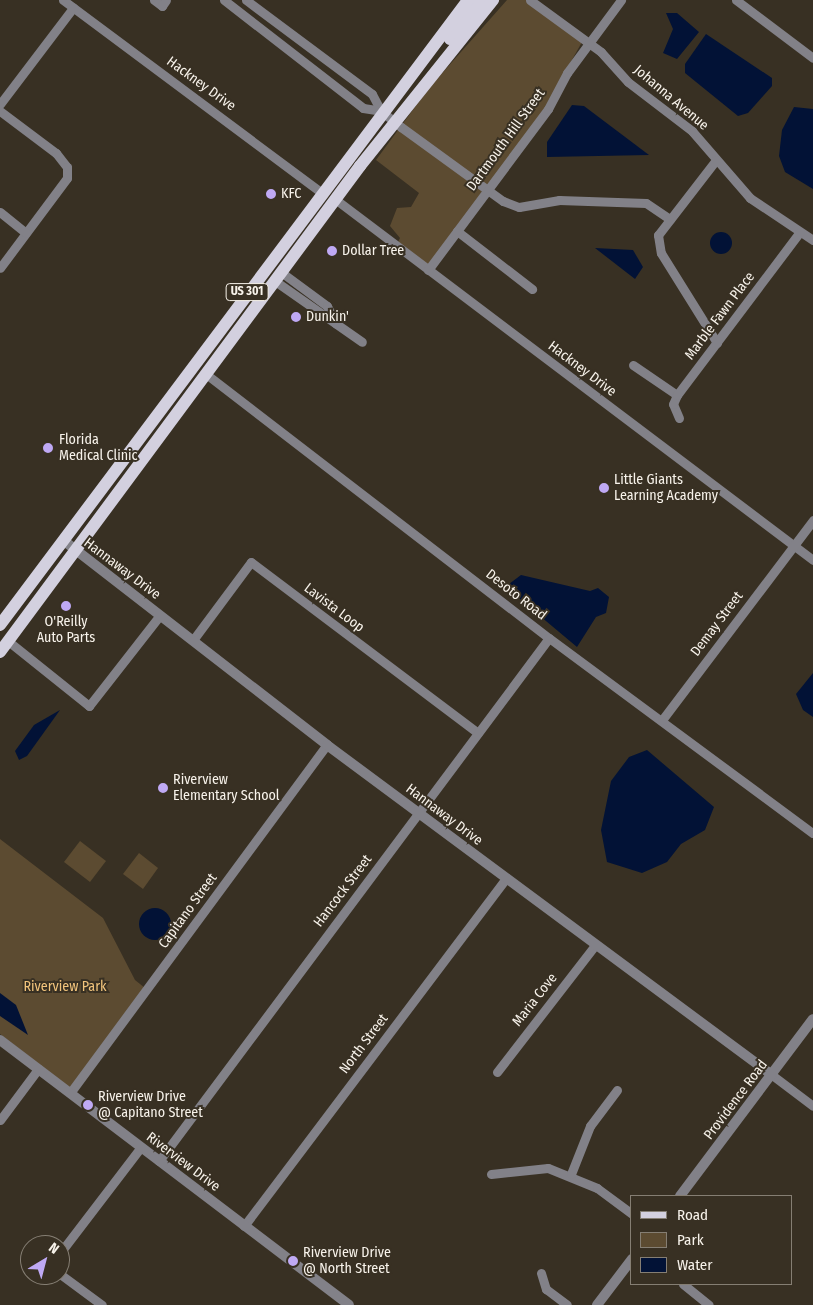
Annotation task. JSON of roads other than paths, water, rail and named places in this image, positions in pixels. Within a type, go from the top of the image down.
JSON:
[{"type":"main road","name":"US 301","points":[[2,623],[381,111],[468,0]]},
{"type":"main road","points":[[435,68],[452,34],[481,0]]},
{"type":"main road","name":"US 301","points":[[0,652],[4,637],[76,550],[335,199],[435,68],[493,0]]},
{"type":"main road","points":[[278,277],[275,267],[300,232],[312,205]]},
{"type":"main road","points":[[239,330],[248,304],[267,277],[264,269]]},
{"type":"main road","points":[[206,374],[206,360],[239,316],[251,286]]},
{"type":"main road","points":[[151,448],[164,416],[187,386],[187,373]]},
{"type":"main road","points":[[2,623],[4,637]]},
{"type":"street","name":"Hackney Drive","points":[[63,0],[321,192]]},
{"type":"street","points":[[154,0],[162,6],[166,0]]},
{"type":"street","points":[[224,0],[363,108],[381,111]]},
{"type":"street","points":[[246,0],[372,94],[381,111],[394,121],[488,189],[519,207],[559,200],[646,203],[670,219]]},
{"type":"street","name":"Johanna Avenue","points":[[530,0],[588,43],[628,82],[692,130],[750,198],[813,240]]},
{"type":"street","name":"Dartmouth Hill Street","points":[[428,270],[548,109],[588,43],[621,0]]},
{"type":"street","points":[[736,0],[813,58]]},
{"type":"street","points":[[0,104],[73,8]]},
{"type":"street","points":[[0,111],[56,153],[67,167],[67,178],[0,268]]},
{"type":"street","points":[[716,160],[658,235],[661,253],[717,343]]},
{"type":"street","name":"Hackney Drive","points":[[335,199],[813,560]]},
{"type":"street","points":[[0,212],[26,233]]},
{"type":"street","points":[[457,231],[532,288]]},
{"type":"street","name":"Marble Fawn Place","points":[[677,395],[800,232]]},
{"type":"street","points":[[278,277],[336,324],[362,342]]},
{"type":"street","points":[[633,366],[677,395],[673,404],[679,418]]},
{"type":"street","name":"Desoto Road","points":[[206,374],[549,638],[813,833]]},
{"type":"street","name":"Demay Street","points":[[662,720],[813,520]]},
{"type":"street","name":"Hannaway Drive","points":[[62,540],[327,745],[813,1106]]},
{"type":"street","name":"Lavista Loop","points":[[193,640],[251,562],[478,733]]},
{"type":"street","points":[[4,637],[89,706],[160,615]]},
{"type":"street","name":"Hancock Street","points":[[159,1161],[549,638]]},
{"type":"street","name":"Capitano Street","points":[[70,1093],[327,745]]},
{"type":"street","name":"North Street","points":[[244,1226],[506,878]]},
{"type":"street","name":"Maria Cove","points":[[497,1072],[595,945]]},
{"type":"street","name":"Providence Road","points":[[681,1195],[813,1019]]},
{"type":"street","name":"Riverview Drive","points":[[0,1040],[349,1305]]},
{"type":"street","points":[[0,1120],[38,1069]]},
{"type":"street","points":[[571,1174],[590,1126],[617,1090]]},
{"type":"street","points":[[70,1240],[140,1147]]},
{"type":"street","points":[[491,1174],[548,1168],[571,1174],[630,1213]]},
{"type":"street","points":[[596,1305],[630,1262]]},
{"type":"street","points":[[541,1273],[546,1289],[567,1305]]},
{"type":"street","points":[[70,1281],[102,1305]]},
{"type":"street","points":[[684,1285],[709,1305]]},
{"type":"water","points":[[666,13],[677,13],[699,32],[677,59],[663,53],[673,29]]},
{"type":"water","points":[[706,34],[772,78],[772,86],[748,113],[738,116],[685,73],[685,64]]},
{"type":"water","points":[[572,105],[584,106],[649,155],[547,157],[547,142]]},
{"type":"water","points":[[794,107],[813,109],[813,189],[785,172],[779,156],[782,130]]},
{"type":"water","points":[[721,232],[729,235],[732,243],[729,251],[721,254],[713,251],[710,243],[713,235]]},
{"type":"water","points":[[595,248],[633,250],[643,267],[635,279]]},
{"type":"water","points":[[521,575],[590,591],[598,588],[609,597],[606,613],[596,617],[577,647],[509,590],[509,584]]},
{"type":"water","points":[[813,673],[813,717],[803,710],[796,694]]},
{"type":"water","points":[[60,710],[27,756],[19,760],[15,751],[34,725]]},
{"type":"water","points":[[647,750],[714,807],[705,830],[681,844],[667,862],[642,873],[607,862],[601,830],[611,781],[629,757]]},
{"type":"water","points":[[155,908],[167,912],[171,924],[167,936],[155,940],[143,936],[139,924],[143,912]]},
{"type":"water","points":[[0,993],[16,1005],[28,1035],[0,1016]]},
{"type":"place","name":"KFC","points":[[271,194]]},
{"type":"place","name":"Dollar Tree","points":[[332,251]]},
{"type":"place","name":"Dunkin'","points":[[296,317]]},
{"type":"place","name":"Florida Medical Clinic","points":[[48,448]]},
{"type":"place","name":"Little Giants Learning Academy","points":[[604,488]]},
{"type":"place","name":"O'Reilly Auto Parts","points":[[66,606]]},
{"type":"place","name":"Riverview Elementary School","points":[[163,788]]},
{"type":"place","name":"Riverview Drive @ Capitano Street","points":[[88,1105]]},
{"type":"place","name":"Riverview Drive @ North Street","points":[[293,1261]]},
{"type":"park label","name":"Riverview Park","points":[[65,987]]}]
